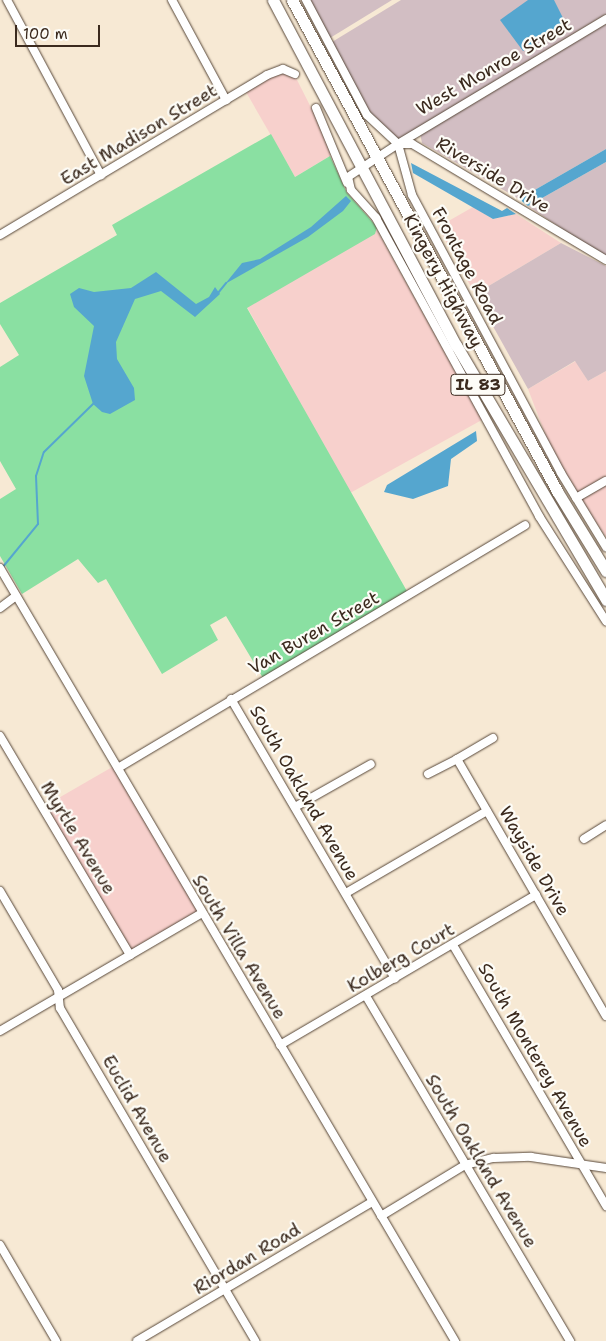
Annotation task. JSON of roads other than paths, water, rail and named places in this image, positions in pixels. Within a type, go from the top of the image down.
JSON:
[{"type":"highway","name":"Kingery Highway","points":[[273,0],[362,163],[456,345],[606,600]]},
{"type":"highway","name":"Kingery Highway","points":[[292,0],[557,491],[606,571]]},
{"type":"street","points":[[7,0],[101,174]]},
{"type":"street","points":[[172,0],[226,100]]},
{"type":"street","name":"Frontage Road","points":[[306,0],[368,115],[398,144],[416,204],[576,498],[606,547]]},
{"type":"street","name":"West Monroe Street","points":[[398,144],[606,19]]},
{"type":"street","name":"East Madison Street","points":[[0,235],[282,68],[295,74]]},
{"type":"street","points":[[316,108],[347,183],[376,218],[539,516],[606,621]]},
{"type":"street","points":[[347,183],[352,170],[398,144]]},
{"type":"street","name":"Riverside Drive","points":[[398,144],[412,144],[606,260]]},
{"type":"street","points":[[576,498],[606,480]]},
{"type":"street","name":"Van Buren Street","points":[[118,768],[525,525]]},
{"type":"street","name":"South Villa Avenue","points":[[2,570],[455,1341]]},
{"type":"street","points":[[0,608],[16,596]]},
{"type":"street","name":"South Oakland Avenue","points":[[231,699],[396,979]]},
{"type":"street","name":"Myrtle Avenue","points":[[0,736],[130,955]]},
{"type":"street","points":[[428,774],[494,738]]},
{"type":"street","name":"Wayside Drive","points":[[457,758],[606,1016]]},
{"type":"street","points":[[295,808],[371,764]]},
{"type":"street","points":[[346,893],[487,811]]},
{"type":"street","points":[[584,839],[606,825]]},
{"type":"street","name":"Euclid Avenue","points":[[0,891],[58,990],[58,997],[255,1341]]},
{"type":"street","name":"Kolberg Court","points":[[280,1045],[396,979],[536,895]]},
{"type":"street","points":[[0,1031],[202,913]]},
{"type":"street","name":"South Monterey Avenue","points":[[453,945],[606,1206]]},
{"type":"street","name":"South Oakland Avenue","points":[[366,996],[570,1341]]},
{"type":"street","points":[[381,1216],[466,1165],[518,1156],[606,1168]]},
{"type":"street","name":"Riordan Road","points":[[137,1341],[372,1202]]},
{"type":"street","points":[[0,1245],[56,1341]]},
{"type":"water","points":[[528,0],[554,0],[566,24],[523,51],[500,20]]},
{"type":"water","points":[[606,149],[606,162],[528,206],[519,199]]},
{"type":"water","points":[[411,163],[502,211],[507,208],[516,214],[493,219],[413,173]]},
{"type":"water","points":[[346,196],[351,201],[343,211],[308,237],[225,284],[242,263],[260,259],[311,227]]},
{"type":"water","points":[[156,272],[196,304],[209,297],[215,287],[220,294],[195,317],[161,291],[135,299],[116,342],[117,359],[134,388],[135,400],[110,414],[102,412],[93,404],[84,376],[94,326],[74,307],[70,294],[79,288],[94,292],[131,288]]},
{"type":"water","points":[[476,431],[477,441],[451,459],[448,486],[413,499],[384,492],[387,485]]},
{"type":"waterway","points":[[218,293],[226,283]]},
{"type":"waterway","points":[[2,568],[38,524],[36,476],[44,452],[94,403]]}]
